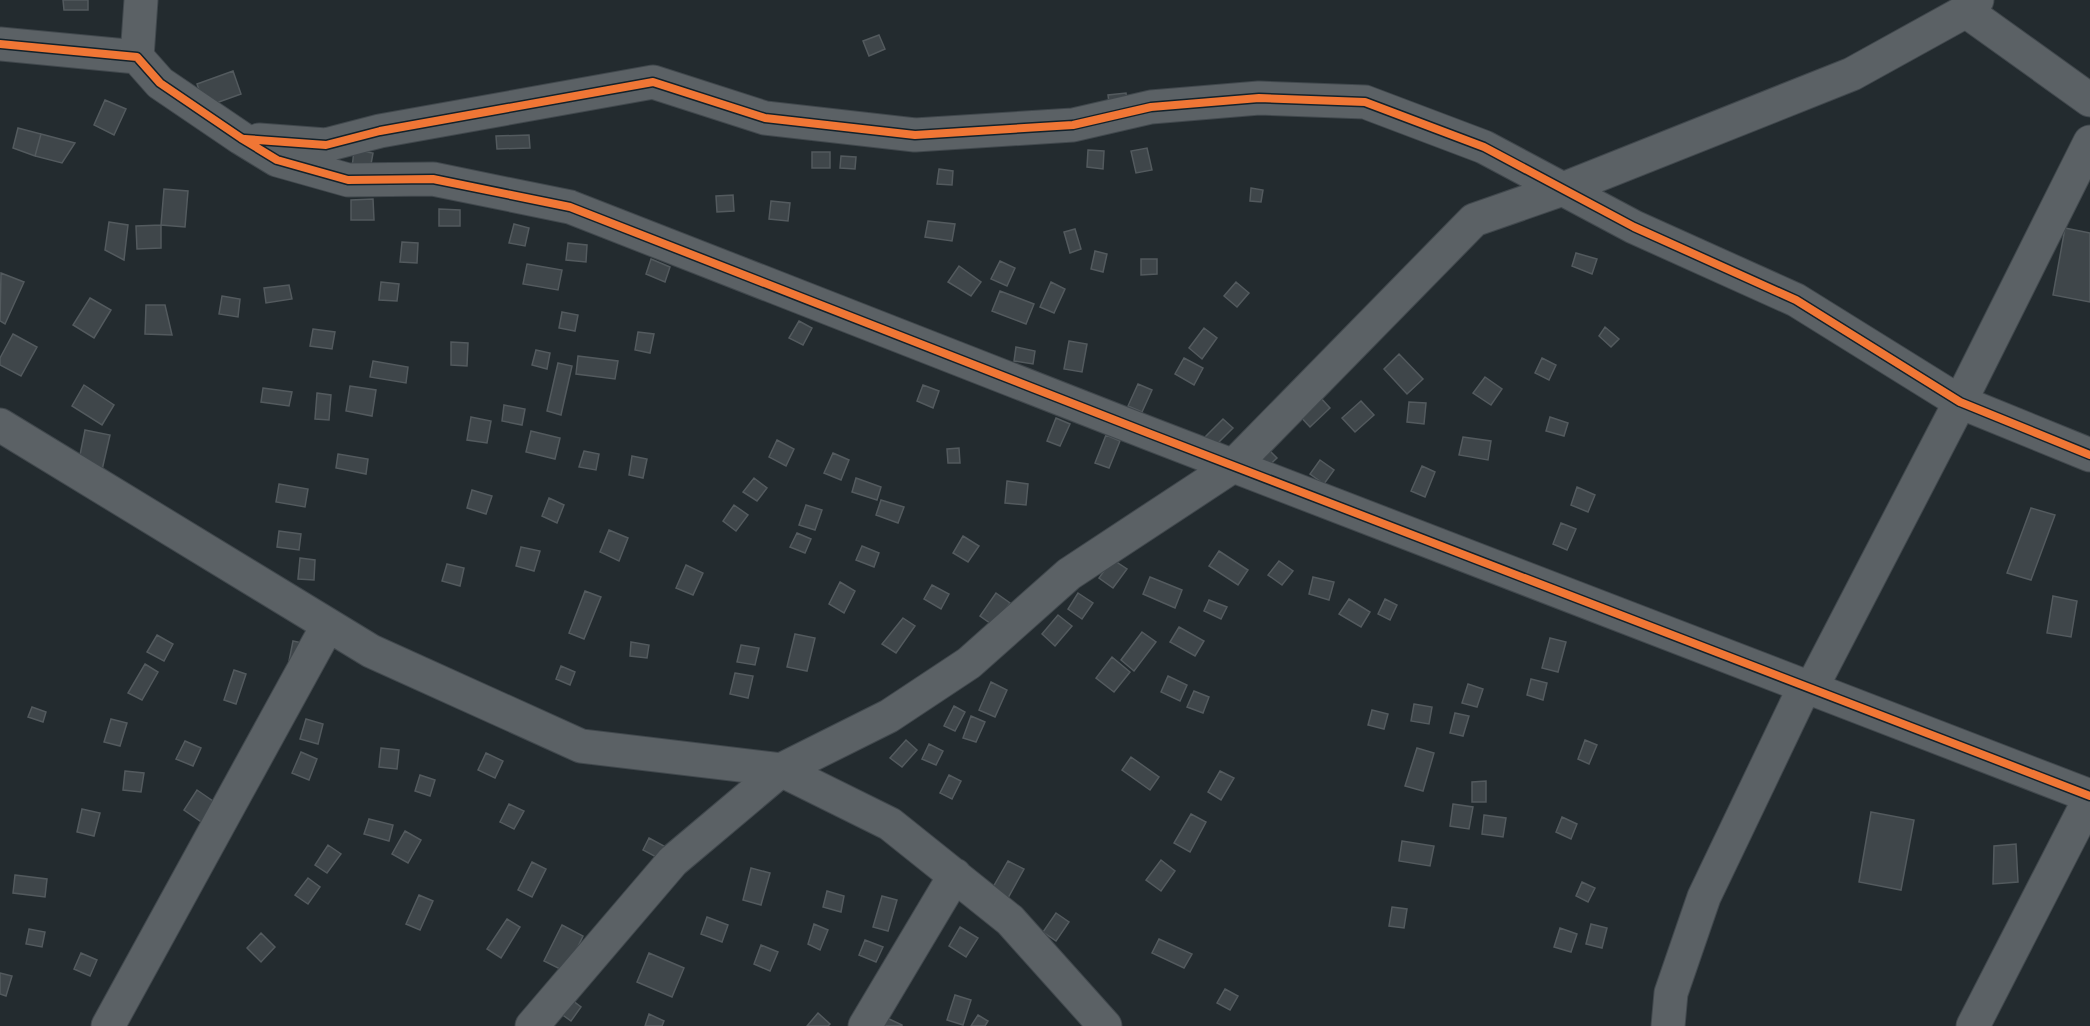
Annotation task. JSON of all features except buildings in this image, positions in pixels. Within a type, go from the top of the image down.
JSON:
[{"type":"street","points":[[137,57],[141,0]]},
{"type":"street","points":[[532,1026],[673,861],[782,770],[890,716],[969,663],[1069,574],[1233,466],[1474,220],[1563,189],[1852,74],[1972,5],[2090,100]]},
{"type":"street","points":[[0,44],[137,57],[160,83],[277,160],[348,180],[433,179],[570,207],[2090,797],[1973,1026]]},
{"type":"street","points":[[241,138],[327,145],[380,131],[653,82],[765,118],[915,135],[1073,125],[1151,107],[1259,98],[1365,102],[1484,147],[1634,227],[1797,300],[1960,402],[2090,454]]},
{"type":"street","points":[[1668,1026],[1671,993],[1704,897],[1808,687],[1960,402],[2090,142]]},
{"type":"street","points":[[0,425],[371,651],[581,746],[782,770],[890,824],[1010,920],[1105,1026]]},
{"type":"street","points":[[108,1026],[328,625]]},
{"type":"street","points":[[865,1026],[955,875]]},
{"type":"cycle path","points":[[0,44],[137,57],[160,83],[277,160],[348,180],[433,179],[570,207],[1148,433],[2090,796]]},
{"type":"cycle path","points":[[245,139],[326,145],[380,131],[653,82],[765,118],[915,135],[1073,125],[1151,107],[1259,98],[1365,102],[1484,147],[1634,227],[1796,300],[1960,402],[2090,455]]}]
